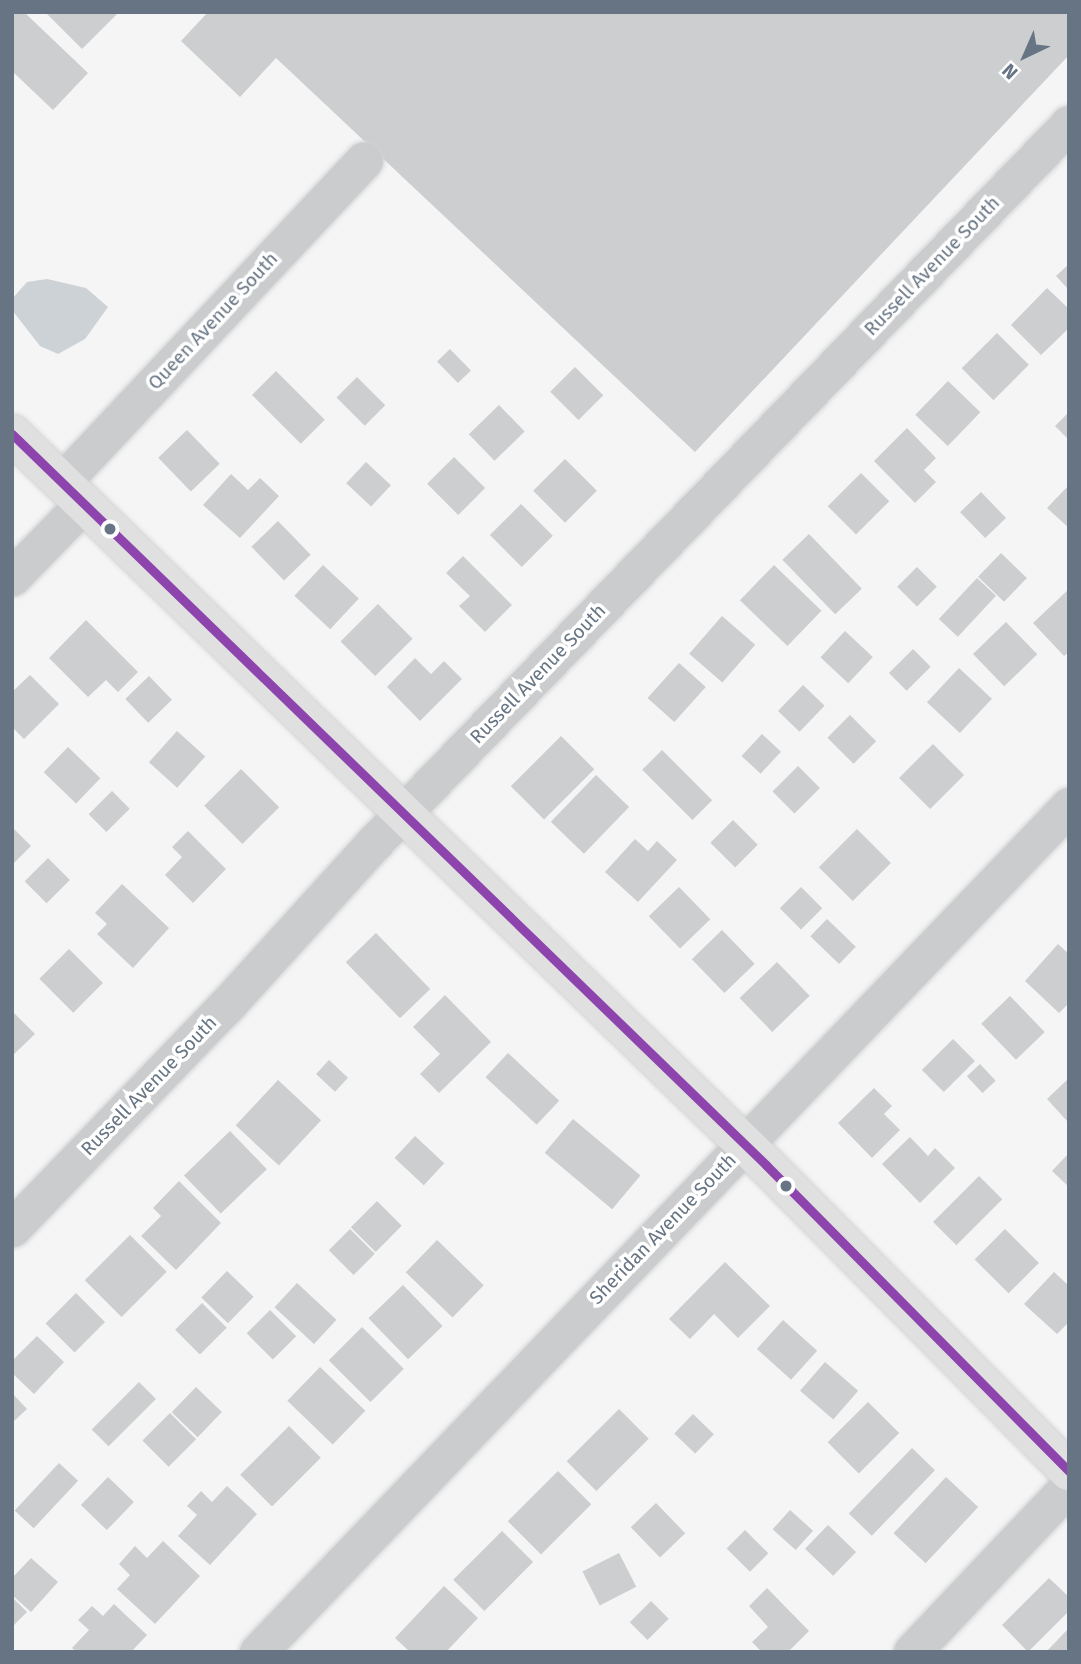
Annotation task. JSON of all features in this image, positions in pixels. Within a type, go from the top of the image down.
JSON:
[{"type":"street","name":"Russell Avenue South","points":[[12,1228],[403,815],[1065,134]]},
{"type":"street","name":"Queen Avenue South","points":[[12,577],[73,492],[364,160]]},
{"type":"street","points":[[12,434],[745,1144],[1069,1471]]},
{"type":"street","name":"Sheridan Avenue South","points":[[258,1652],[1069,806]]},
{"type":"street","points":[[912,1652],[1069,1486]]},
{"type":"shaded area","points":[[47,279],[86,288],[108,307],[85,339],[58,354],[40,346],[12,310],[12,299],[27,282]]},
{"type":"building","points":[[12,12],[24,12],[88,73],[53,110],[12,71]]},
{"type":"building","points":[[45,12],[119,12],[82,49]]},
{"type":"building","points":[[208,12],[1069,12],[1069,55],[695,452],[276,58],[240,97],[181,41]]},
{"type":"building","points":[[1069,264],[1069,290],[1056,276]]},
{"type":"building","points":[[1047,288],[1069,309],[1069,328],[1041,355],[1011,325]]},
{"type":"building","points":[[997,333],[1029,365],[993,400],[962,368]]},
{"type":"building","points":[[450,349],[471,371],[458,383],[437,362]]},
{"type":"building","points":[[575,367],[603,395],[579,420],[550,392]]},
{"type":"building","points":[[276,371],[325,420],[301,444],[252,395]]},
{"type":"building","points":[[357,377],[385,405],[365,426],[336,398]]},
{"type":"building","points":[[948,381],[980,412],[948,446],[915,415]]},
{"type":"building","points":[[499,405],[525,432],[494,461],[469,434]]},
{"type":"building","points":[[1069,412],[1069,440],[1055,426]]},
{"type":"building","points":[[907,428],[936,458],[924,470],[936,482],[915,503],[874,461]]},
{"type":"building","points":[[187,430],[220,464],[191,492],[158,458]]},
{"type":"building","points":[[454,457],[485,488],[458,515],[427,484]]},
{"type":"building","points":[[565,459],[597,491],[565,523],[533,491]]},
{"type":"building","points":[[366,462],[391,485],[371,506],[346,483]]},
{"type":"building","points":[[861,473],[889,501],[856,535],[828,506]]},
{"type":"building","points":[[231,474],[248,490],[260,478],[279,496],[240,538],[203,505]]},
{"type":"building","points":[[1069,485],[1069,528],[1047,508]]},
{"type":"building","points":[[981,492],[1006,518],[985,538],[960,512]]},
{"type":"building","points":[[521,504],[553,536],[522,567],[490,535]]},
{"type":"building","points":[[278,521],[311,555],[284,581],[251,547]]},
{"type":"building","points":[[809,534],[862,589],[835,614],[782,560]]},
{"type":"building","points":[[1001,553],[1027,578],[1004,602],[978,577]]},
{"type":"building","points":[[463,556],[512,605],[485,632],[459,606],[470,596],[446,573]]},
{"type":"building","points":[[323,565],[359,598],[330,629],[294,596]]},
{"type":"building","points":[[774,565],[821,611],[787,646],[740,600]]},
{"type":"building","points":[[917,567],[937,587],[917,607],[897,587]]},
{"type":"building","points":[[977,578],[996,596],[958,637],[939,619]]},
{"type":"building","points":[[1069,589],[1069,652],[1064,656],[1033,623]]},
{"type":"building","points":[[378,604],[413,639],[375,676],[341,641]]},
{"type":"building","points":[[722,616],[755,645],[722,683],[689,654]]},
{"type":"building","points":[[86,620],[138,672],[118,692],[106,680],[88,697],[49,658]]},
{"type":"building","points":[[1006,622],[1037,654],[1004,686],[973,654]]},
{"type":"building","points":[[845,631],[873,657],[848,683],[820,657]]},
{"type":"building","points":[[913,649],[931,667],[907,691],[889,673]]},
{"type":"building","points":[[415,658],[431,674],[444,661],[462,679],[420,721],[387,687]]},
{"type":"building","points":[[679,663],[706,687],[674,722],[648,698]]},
{"type":"building","points":[[959,668],[992,699],[960,733],[927,702]]},
{"type":"building","points":[[30,675],[59,704],[24,739],[12,727],[12,692]]},
{"type":"building","points":[[149,676],[172,700],[148,723],[125,699]]},
{"type":"building","points":[[803,685],[825,706],[800,732],[778,711]]},
{"type":"building","points":[[850,715],[876,741],[854,764],[827,738]]},
{"type":"building","points":[[177,731],[205,756],[177,788],[149,762]]},
{"type":"building","points":[[762,734],[781,752],[761,774],[742,756]]},
{"type":"building","points":[[561,736],[594,769],[544,819],[511,786]]},
{"type":"building","points":[[933,744],[964,775],[930,809],[899,778]]},
{"type":"building","points":[[68,747],[100,778],[76,803],[44,772]]},
{"type":"building","points":[[662,750],[712,800],[692,820],[642,770]]},
{"type":"building","points":[[798,766],[820,788],[794,813],[773,791]]},
{"type":"building","points":[[241,769],[279,807],[242,844],[204,806]]},
{"type":"building","points":[[596,775],[629,807],[584,854],[551,822]]},
{"type":"building","points":[[112,791],[130,809],[106,832],[89,814]]},
{"type":"building","points":[[733,820],[758,845],[735,867],[710,843]]},
{"type":"building","points":[[12,827],[31,846],[12,865]]},
{"type":"building","points":[[857,829],[891,863],[853,901],[819,867]]},
{"type":"building","points":[[188,831],[226,869],[193,903],[165,875],[182,857],[172,847]]},
{"type":"building","points":[[635,839],[648,851],[657,841],[677,860],[638,902],[605,872]]},
{"type":"building","points":[[48,858],[70,880],[47,903],[25,881]]},
{"type":"building","points":[[122,884],[169,928],[133,968],[97,934],[107,924],[95,913]]},
{"type":"building","points":[[679,887],[710,919],[680,949],[649,916]]},
{"type":"building","points":[[801,887],[822,908],[801,929],[780,908]]},
{"type":"building","points":[[827,919],[856,947],[839,964],[810,936]]},
{"type":"building","points":[[722,930],[755,964],[724,993],[692,959]]},
{"type":"building","points":[[376,933],[430,989],[400,1018],[346,962]]},
{"type":"building","points":[[1058,944],[1069,954],[1069,1003],[1059,1013],[1025,981]]},
{"type":"building","points":[[69,949],[103,983],[73,1013],[39,979]]},
{"type":"building","points":[[777,962],[810,996],[772,1032],[740,998]]},
{"type":"building","points":[[445,995],[491,1042],[439,1093],[420,1074],[440,1054],[413,1027]]},
{"type":"building","points":[[1010,996],[1045,1032],[1016,1060],[981,1024]]},
{"type":"building","points":[[12,1011],[35,1034],[12,1056]]},
{"type":"building","points":[[953,1039],[975,1061],[944,1092],[922,1070]]},
{"type":"building","points":[[508,1053],[559,1101],[537,1125],[485,1077]]},
{"type":"building","points":[[329,1060],[348,1078],[335,1092],[316,1074]]},
{"type":"building","points":[[980,1064],[996,1081],[983,1093],[967,1076]]},
{"type":"building","points":[[1069,1078],[1069,1119],[1067,1121],[1047,1099]]},
{"type":"building","points":[[278,1080],[321,1120],[279,1166],[236,1125]]},
{"type":"building","points":[[874,1088],[892,1106],[884,1114],[900,1130],[872,1158],[838,1123]]},
{"type":"building","points":[[573,1119],[640,1176],[612,1209],[545,1153]]},
{"type":"building","points":[[230,1131],[267,1169],[221,1214],[184,1175]]},
{"type":"building","points":[[415,1136],[444,1163],[424,1185],[395,1158]]},
{"type":"building","points":[[910,1137],[928,1156],[935,1148],[955,1168],[920,1203],[882,1164]]},
{"type":"building","points":[[1069,1153],[1069,1187],[1052,1171]]},
{"type":"building","points":[[979,1176],[1002,1199],[956,1245],[933,1222]]},
{"type":"building","points":[[179,1181],[221,1223],[176,1270],[141,1236],[161,1216],[153,1208]]},
{"type":"building","points":[[377,1201],[402,1226],[376,1252],[351,1227]]},
{"type":"building","points":[[350,1229],[375,1254],[354,1275],[329,1250]]},
{"type":"building","points":[[1005,1229],[1039,1263],[1009,1293],[975,1259]]},
{"type":"building","points":[[130,1235],[167,1272],[122,1317],[85,1280]]},
{"type":"building","points":[[437,1240],[484,1285],[452,1318],[406,1272]]},
{"type":"building","points":[[725,1262],[770,1306],[738,1338],[714,1314],[690,1339],[669,1319]]},
{"type":"building","points":[[227,1271],[254,1297],[228,1323],[201,1298]]},
{"type":"building","points":[[1054,1272],[1069,1286],[1069,1322],[1057,1334],[1024,1304]]},
{"type":"building","points":[[297,1283],[336,1320],[314,1344],[274,1307]]},
{"type":"building","points":[[403,1285],[443,1326],[408,1359],[368,1318]]},
{"type":"building","points":[[76,1293],[105,1322],[75,1352],[46,1323]]},
{"type":"building","points":[[202,1303],[227,1328],[200,1355],[175,1330]]},
{"type":"building","points":[[270,1310],[296,1336],[273,1359],[247,1333]]},
{"type":"building","points":[[783,1320],[817,1351],[791,1380],[757,1349]]},
{"type":"building","points":[[362,1327],[404,1369],[370,1402],[329,1360]]},
{"type":"building","points":[[37,1336],[64,1362],[34,1394],[12,1373],[12,1361]]},
{"type":"building","points":[[825,1362],[858,1391],[833,1420],[800,1391]]},
{"type":"building","points":[[320,1367],[365,1411],[333,1445],[287,1401]]},
{"type":"building","points":[[139,1382],[156,1399],[109,1446],[92,1429]]},
{"type":"building","points":[[196,1387],[222,1412],[198,1437],[172,1412]]},
{"type":"building","points":[[12,1393],[27,1409],[12,1423]]},
{"type":"building","points":[[868,1402],[899,1433],[859,1473],[828,1442]]},
{"type":"building","points":[[619,1409],[649,1439],[596,1491],[567,1461]]},
{"type":"building","points":[[170,1413],[196,1439],[169,1467],[142,1441]]},
{"type":"building","points":[[693,1414],[714,1434],[695,1454],[674,1433]]},
{"type":"building","points":[[289,1426],[321,1458],[272,1507],[240,1475]]},
{"type":"building","points":[[912,1448],[935,1470],[872,1536],[849,1513]]},
{"type":"building","points":[[59,1463],[78,1481],[34,1528],[15,1511]]},
{"type":"building","points":[[558,1471],[591,1504],[541,1554],[508,1521]]},
{"type":"building","points":[[108,1477],[134,1502],[107,1530],[81,1505]]},
{"type":"building","points":[[946,1477],[978,1507],[926,1563],[893,1533]]},
{"type":"building","points":[[227,1486],[257,1514],[210,1565],[178,1536],[197,1515],[187,1506],[201,1491],[212,1502]]},
{"type":"building","points":[[656,1503],[685,1533],[660,1558],[631,1527]]},
{"type":"building","points":[[790,1510],[813,1531],[796,1550],[773,1529]]},
{"type":"building","points":[[828,1525],[856,1552],[833,1576],[805,1549]]},
{"type":"building","points":[[745,1530],[768,1553],[750,1572],[727,1548]]},
{"type":"building","points":[[502,1531],[533,1562],[484,1611],[453,1580]]},
{"type":"building","points":[[163,1541],[200,1576],[155,1624],[117,1589],[130,1575],[119,1564],[135,1546],[147,1558]]},
{"type":"building","points":[[619,1553],[636,1587],[600,1605],[582,1572]]},
{"type":"building","points":[[31,1558],[58,1582],[31,1612],[12,1595],[12,1578]]},
{"type":"building","points":[[1049,1578],[1069,1597],[1069,1611],[1028,1652],[1002,1625]]},
{"type":"building","points":[[444,1586],[478,1618],[446,1652],[410,1652],[395,1638]]},
{"type":"building","points":[[767,1588],[809,1631],[788,1652],[762,1652],[752,1642],[768,1627],[749,1606]]},
{"type":"building","points":[[12,1597],[27,1612],[12,1627]]},
{"type":"building","points":[[651,1601],[669,1619],[647,1640],[630,1622]]},
{"type":"building","points":[[114,1604],[147,1635],[131,1652],[76,1652],[72,1648],[89,1630],[78,1620],[92,1606],[103,1616]]},
{"type":"building","points":[[1069,1628],[1069,1652],[1046,1652]]},
{"type":"transit line","points":[[12,434],[766,1165],[1069,1471]]}]
